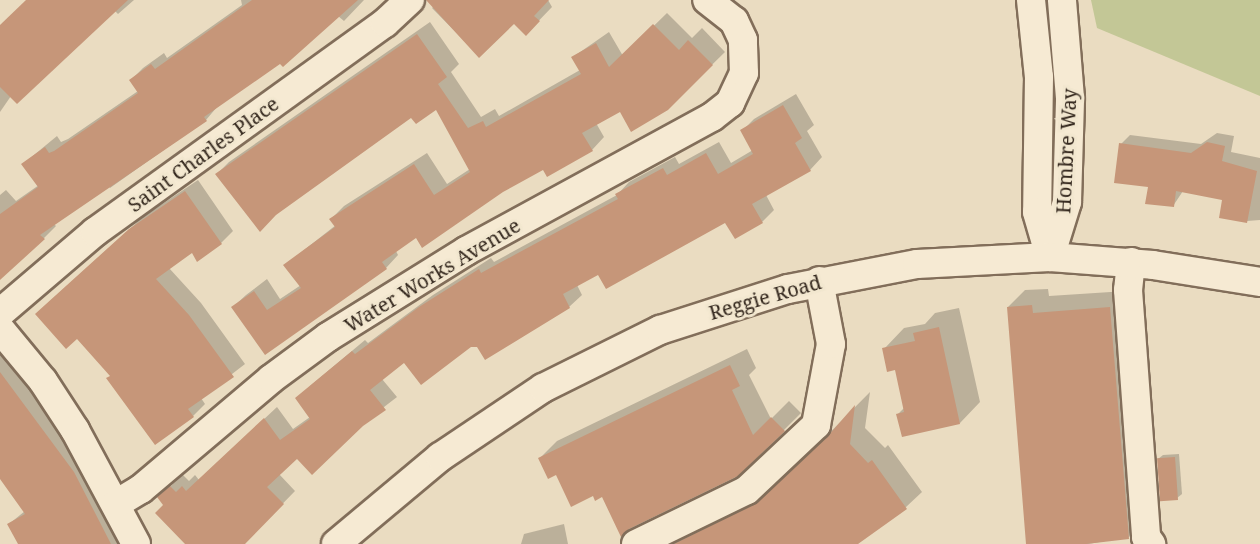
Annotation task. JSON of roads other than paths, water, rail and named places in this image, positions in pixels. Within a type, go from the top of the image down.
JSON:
[{"type":"street","name":"Saint Charles Place","points":[[0,313],[95,231],[385,23],[410,0]]},
{"type":"street","name":"Water Works Avenue","points":[[116,504],[141,489],[271,379],[357,318],[466,251],[712,117],[730,103],[739,88],[746,59],[734,21],[707,0]]},
{"type":"street","name":"Hombre Way","points":[[1031,0],[1039,78],[1037,212],[1050,257]]},
{"type":"street","name":"Hombre Way","points":[[1050,257],[1067,202],[1070,98],[1062,0]]},
{"type":"street","name":"Reggie Road","points":[[336,544],[440,457],[543,388],[660,330],[727,306],[819,282],[917,264],[1050,257],[1131,262],[1260,282]]},
{"type":"street","points":[[1131,262],[1128,290],[1146,537],[1151,544]]},
{"type":"street","points":[[636,544],[747,490],[816,425],[831,344],[819,282]]},
{"type":"street","points":[[0,328],[43,381],[75,430],[136,544]]}]
